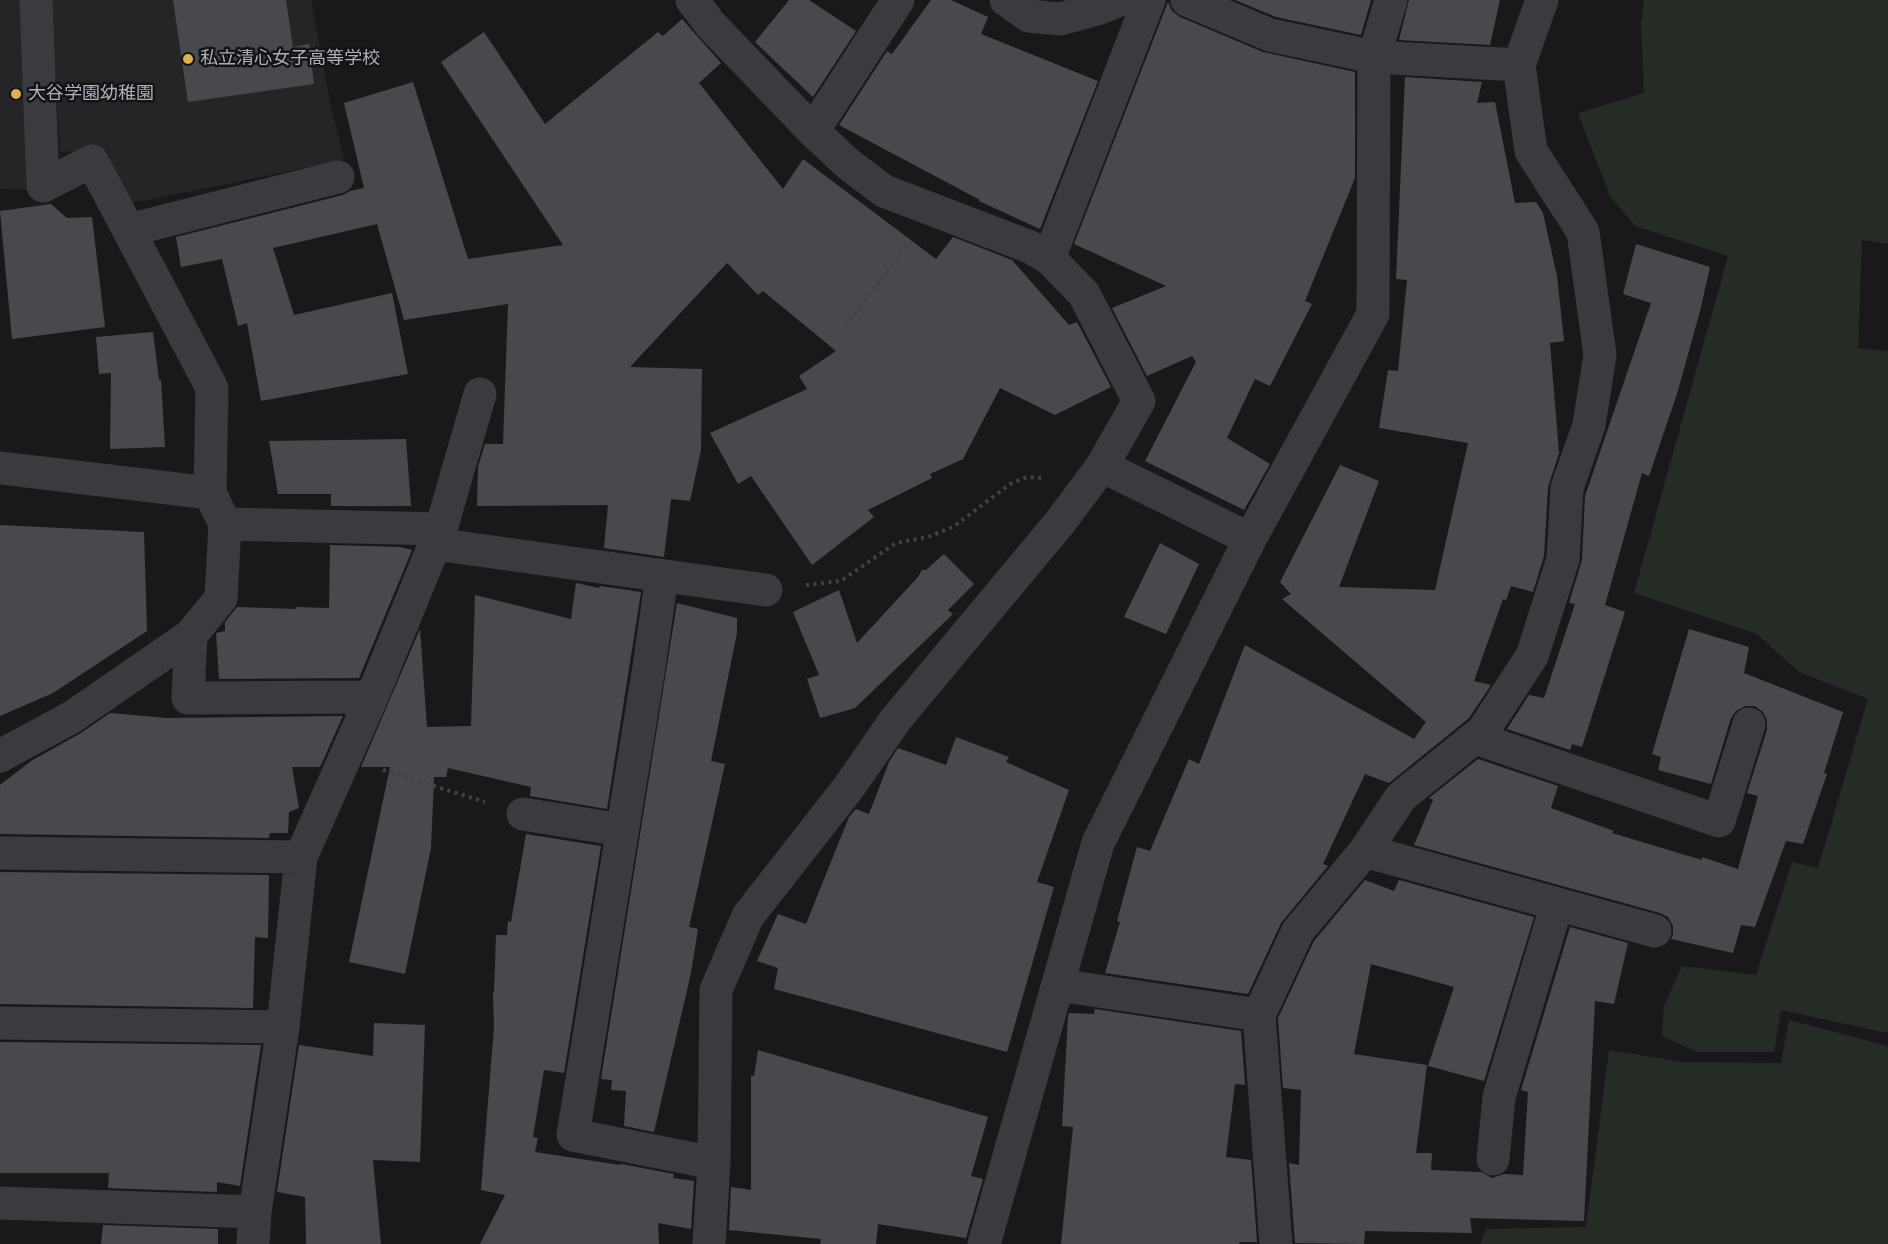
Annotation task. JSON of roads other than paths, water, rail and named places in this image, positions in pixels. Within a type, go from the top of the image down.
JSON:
[{"type":"street","points":[[0,756],[72,717],[190,634],[220,598],[225,524],[210,493],[212,388],[92,161],[43,186],[36,0]]},
{"type":"street","points":[[692,0],[711,25],[813,131],[846,163],[884,191],[1030,247],[1049,258],[1084,294],[1139,401],[1102,466],[1061,521],[896,719],[849,787],[748,916],[716,990],[714,1163],[709,1244]]},
{"type":"street","points":[[813,131],[898,0]]},
{"type":"street","points":[[1006,0],[1029,16],[1060,19],[1120,0]]},
{"type":"street","points":[[1049,258],[1149,0]]},
{"type":"street","points":[[1187,0],[1270,34],[1374,57],[1519,65]]},
{"type":"street","points":[[984,1244],[1098,843],[1250,539],[1373,314],[1374,57],[1391,0]]},
{"type":"street","points":[[1276,1244],[1259,1015],[1298,932],[1365,851],[1401,797],[1483,731],[1532,656],[1563,559],[1567,488],[1588,425],[1600,355],[1583,232],[1531,151],[1519,65],[1542,0]]},
{"type":"street","points":[[129,230],[338,177]]},
{"type":"street","points":[[0,1203],[254,1228],[283,1027],[301,858],[372,697],[438,536],[480,394]]},
{"type":"street","points":[[1102,466],[1250,539]]},
{"type":"street","points":[[0,468],[210,493]]},
{"type":"street","points":[[225,524],[438,536],[662,576],[766,590]]},
{"type":"street","points":[[662,576],[573,1135],[714,1163]]},
{"type":"street","points":[[190,634],[188,698],[372,697]]},
{"type":"street","points":[[1475,738],[1719,821],[1749,724]]},
{"type":"street","points":[[523,814],[622,830]]},
{"type":"street","points":[[1365,851],[1655,931]]},
{"type":"street","points":[[0,854],[301,858]]},
{"type":"street","points":[[1493,1159],[1499,1097],[1557,904]]},
{"type":"street","points":[[1058,985],[1259,1015]]},
{"type":"street","points":[[0,1023],[283,1027]]},
{"type":"place","name":"私立清心女子高等学校","points":[[188,59]]},
{"type":"place","name":"大谷学園幼稚園","points":[[16,94]]}]
